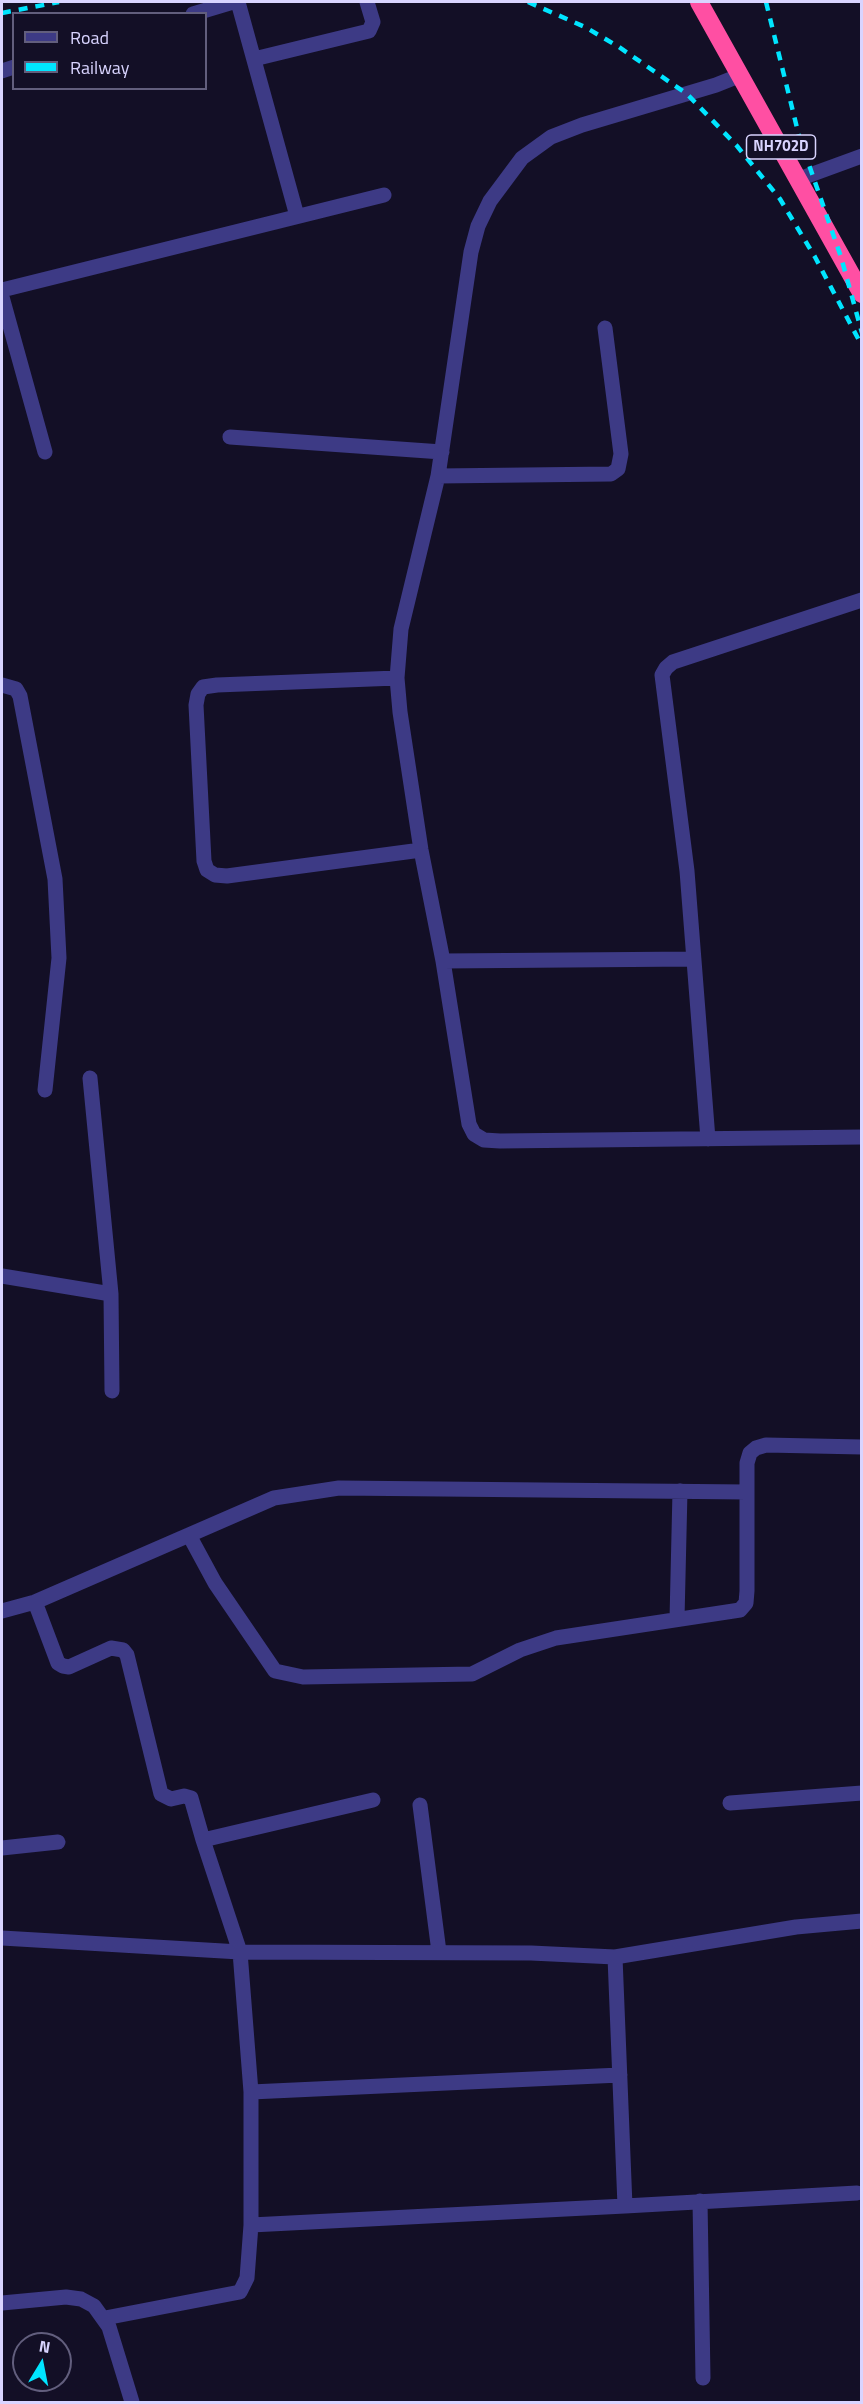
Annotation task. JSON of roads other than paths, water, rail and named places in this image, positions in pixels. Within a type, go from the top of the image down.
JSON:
[{"type":"highway","name":"NH702D","points":[[699,2],[861,294]]},
{"type":"street","points":[[200,12],[233,2]]},
{"type":"street","points":[[238,2],[297,216]]},
{"type":"street","points":[[254,59],[369,31],[373,22],[367,2]]},
{"type":"street","points":[[741,75],[716,85],[582,125],[552,137],[522,158],[502,181],[478,226],[471,252],[438,476],[401,629],[397,678],[421,850],[443,962],[469,1125],[474,1134],[484,1140],[500,1141],[861,1137]]},
{"type":"street","points":[[799,179],[861,156]]},
{"type":"street","points":[[2,290],[384,195]]},
{"type":"street","points":[[2,297],[45,452]]},
{"type":"street","points":[[438,476],[611,474],[618,469],[621,454],[605,327]]},
{"type":"street","points":[[230,437],[442,452]]},
{"type":"street","points":[[708,1139],[687,871],[662,675],[673,662],[861,600]]},
{"type":"street","points":[[397,678],[217,684],[203,687],[198,694],[196,705],[204,861],[207,870],[215,875],[227,876],[421,850]]},
{"type":"street","points":[[2,685],[15,688],[20,696],[55,879],[58,958],[45,1090]]},
{"type":"street","points":[[443,962],[694,959]]},
{"type":"street","points":[[90,1078],[111,1294],[112,1391]]},
{"type":"street","points":[[2,1276],[111,1294]]},
{"type":"street","points":[[189,1535],[215,1583],[263,1657],[275,1671],[287,1676],[423,1677],[472,1674],[543,1641],[740,1610],[746,1603],[747,1464],[756,1448],[766,1445],[861,1447]]},
{"type":"street","points":[[2,1611],[35,1602],[274,1498],[339,1488],[747,1492]]},
{"type":"street","points":[[677,1619],[680,1491]]},
{"type":"street","points":[[35,1602],[58,1663],[63,1666],[69,1667],[111,1648],[123,1650],[127,1655],[161,1794],[171,1799],[184,1796],[191,1798],[240,1952],[251,2092],[251,2225],[247,2278],[240,2292],[105,2318]]},
{"type":"street","points":[[730,1803],[861,1793]]},
{"type":"street","points":[[203,1840],[373,1800]]},
{"type":"street","points":[[420,1805],[440,1952]]},
{"type":"street","points":[[2,1848],[58,1842]]},
{"type":"street","points":[[2,1938],[240,1952],[440,1952],[615,1957],[796,1927],[861,1920]]},
{"type":"street","points":[[615,1957],[625,2206]]},
{"type":"street","points":[[251,2092],[620,2075]]},
{"type":"street","points":[[251,2225],[857,2193]]},
{"type":"street","points":[[700,2201],[703,2378]]},
{"type":"street","points":[[2,2303],[66,2297],[81,2299],[94,2306],[105,2318],[132,2403]]},
{"type":"railway","points":[[2,13],[59,2]]},
{"type":"railway","points":[[528,2],[585,27],[619,47],[687,94],[737,146],[780,199],[815,257],[862,346]]},
{"type":"railway","points":[[766,2],[799,136],[841,257],[862,333]]}]
